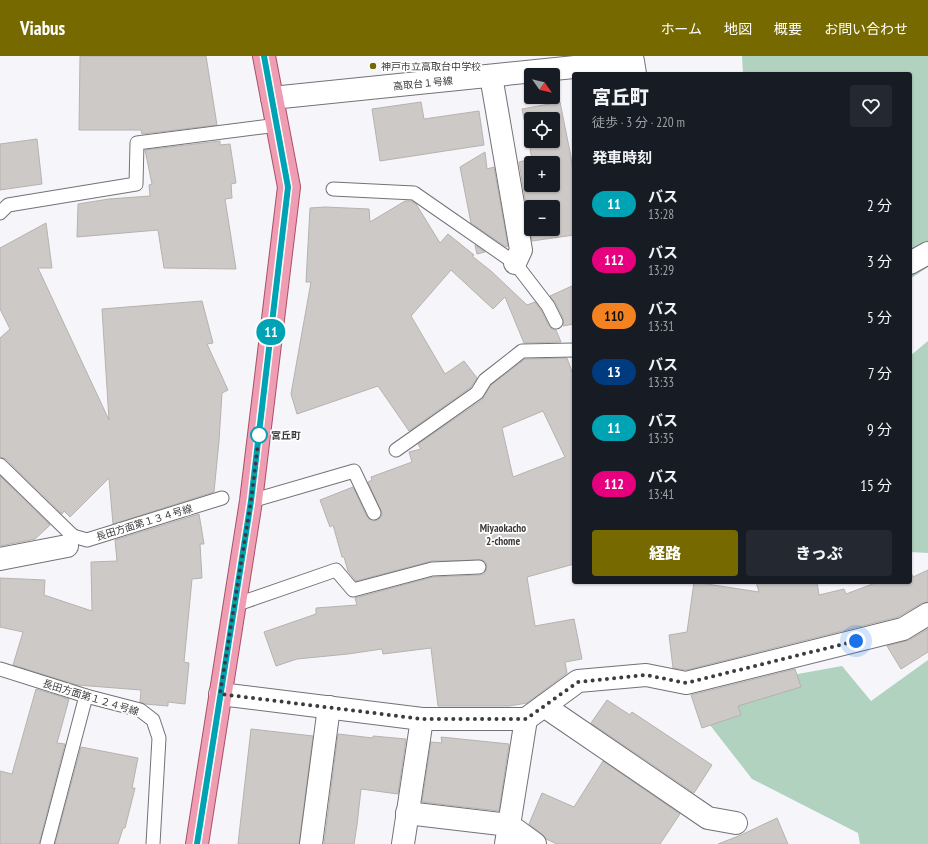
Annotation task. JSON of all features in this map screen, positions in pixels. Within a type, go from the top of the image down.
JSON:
[{"type":"main road","points":[[197,844],[251,501],[288,187],[278,125],[264,56]]},
{"type":"street","name":"高取台１号線","points":[[272,98],[633,61],[635,72]]},
{"type":"street","points":[[491,76],[521,250],[515,263]]},
{"type":"street","points":[[912,262],[928,253]]},
{"type":"street","name":"長田方面第１３４号線","points":[[0,559],[70,541]]},
{"type":"street","points":[[220,694],[422,719],[526,719],[578,682],[646,675],[686,683],[903,629],[928,614]]},
{"type":"street","points":[[544,706],[708,818],[736,823]]},
{"type":"street","points":[[311,844],[329,707]]},
{"type":"street","points":[[403,844],[422,719]]},
{"type":"street","points":[[508,834],[526,719]]},
{"type":"street","points":[[408,813],[508,834],[535,844]]},
{"type":"lane","points":[[0,213],[8,206],[136,184],[137,143],[278,125]]},
{"type":"lane","points":[[333,189],[414,192],[515,263],[548,306],[556,322]]},
{"type":"lane","points":[[396,450],[477,393],[485,380],[522,351],[572,350]]},
{"type":"lane","points":[[0,465],[70,541]]},
{"type":"lane","points":[[251,501],[354,471],[374,513]]},
{"type":"lane","name":"長田方面第１３４号線","points":[[70,541],[87,540],[222,498]]},
{"type":"lane","points":[[235,605],[336,570],[352,590],[432,569],[479,567]]},
{"type":"lane","name":"長田方面第１２４号線","points":[[0,669],[86,696],[140,710],[153,720],[159,738],[153,844]]},
{"type":"lane","points":[[47,844],[86,696]]},
{"type":"green space","points":[[742,56],[928,56],[928,267],[912,278],[912,72],[743,72]]},
{"type":"green space","points":[[928,341],[928,553],[912,552],[912,354]]},
{"type":"green space","points":[[928,660],[928,844],[860,844],[858,833],[752,779],[710,725],[743,684],[842,666],[871,701]]},
{"type":"building","points":[[80,56],[206,56],[217,125],[142,134],[141,130],[79,130]]},
{"type":"building","points":[[421,102],[424,119],[479,111],[484,145],[380,161],[372,109]]},
{"type":"building","points":[[560,102],[572,165],[572,235],[532,241],[531,236],[560,236],[560,200],[525,200],[519,162],[524,161],[524,192],[560,192],[560,156],[531,156],[530,148],[560,148],[560,112],[524,112],[524,119],[522,109],[549,104],[560,104]]},
{"type":"building","points":[[37,139],[42,184],[0,190],[0,144]]},
{"type":"building","points":[[220,141],[220,145],[230,144],[236,183],[231,184],[232,198],[225,199],[236,269],[164,268],[158,230],[77,237],[78,204],[109,199],[150,196],[149,185],[152,184],[145,150]]},
{"type":"building","points":[[485,152],[487,169],[494,167],[508,246],[506,247],[471,223],[460,167]]},
{"type":"building","points":[[405,201],[411,201],[416,204],[440,243],[448,234],[474,255],[472,256],[491,271],[527,305],[535,302],[549,326],[556,330],[561,342],[524,343],[505,297],[493,309],[451,270],[411,316],[445,374],[464,361],[477,378],[471,387],[409,431],[378,386],[297,414],[291,394],[311,282],[306,282],[310,208],[325,207],[369,209],[370,222]]},
{"type":"building","points":[[46,223],[52,268],[38,268],[109,420],[102,309],[202,301],[213,343],[207,344],[228,390],[222,393],[214,492],[113,524],[109,478],[70,517],[64,511],[62,514],[6,459],[0,457],[0,338],[10,329],[0,309],[0,248]]},
{"type":"building","points":[[475,245],[485,252],[477,254]]},
{"type":"building","points":[[572,286],[572,324],[563,326],[563,318],[555,302],[550,296]]},
{"type":"building","points":[[567,358],[572,372],[572,565],[527,577],[535,626],[574,619],[582,659],[565,662],[567,673],[527,703],[509,706],[438,706],[431,648],[383,654],[382,649],[297,659],[276,666],[264,632],[316,614],[316,608],[357,605],[355,598],[433,577],[484,574],[487,566],[486,562],[482,560],[432,561],[356,581],[348,571],[344,557],[342,557],[333,525],[330,527],[320,500],[353,487],[367,517],[373,521],[378,520],[382,513],[368,482],[372,480],[371,477],[412,462],[409,452],[421,449],[418,444],[482,400],[491,385],[525,359]],"holes":[[[543,411],[565,457],[513,477],[502,428]]]},
{"type":"building","points":[[0,476],[50,525],[35,539],[0,546]]},
{"type":"building","points":[[199,514],[204,544],[200,544],[202,578],[192,579],[184,662],[189,663],[185,704],[168,702],[168,706],[145,704],[140,702],[141,690],[77,685],[13,665],[23,632],[0,627],[0,578],[45,580],[44,595],[92,611],[91,562],[117,561],[115,540]]},
{"type":"building","points":[[928,570],[928,602],[922,603],[898,617],[686,670],[673,668],[669,635],[687,632],[694,584],[707,584],[759,592],[757,584],[817,584],[819,595],[844,589],[846,594],[873,584],[912,584],[912,575],[913,577]]},
{"type":"building","points":[[928,629],[928,652],[901,669],[887,646],[909,640]]},
{"type":"building","points":[[795,669],[801,687],[738,706],[741,715],[702,728],[691,695]]},
{"type":"building","points":[[36,689],[69,699],[57,743],[65,744],[39,844],[0,844],[0,771],[12,774]]},
{"type":"building","points":[[607,700],[630,715],[632,712],[712,765],[694,793],[591,723]]},
{"type":"building","points":[[251,729],[313,736],[299,844],[238,844]]},
{"type":"building","points":[[338,734],[373,738],[373,736],[406,739],[398,794],[361,789],[354,844],[324,844]]},
{"type":"building","points":[[441,737],[509,744],[499,811],[422,802],[431,742],[442,743]]},
{"type":"building","points":[[81,747],[138,758],[132,788],[135,788],[125,828],[123,828],[118,844],[55,844]]},
{"type":"building","points":[[603,761],[680,814],[660,844],[557,844],[546,839],[529,824],[542,793],[574,807]]},
{"type":"building","points":[[777,818],[788,844],[718,844],[741,835]]},
{"type":"bus line","name":"11","points":[[197,844],[251,501],[288,187],[278,125],[264,56]]},
{"type":"place","name":"神戸市立高取台中学校","points":[[373,66]]},
{"type":"place","name":"宮丘町","points":[[259,435]]},
{"type":"district","name":"Miyaokacho 2-chome","points":[[503,534]]},
{"type":"route","points":[[259,435],[251,501],[220,694],[422,719],[526,719],[578,682],[646,675],[686,683],[856,641]]}]
